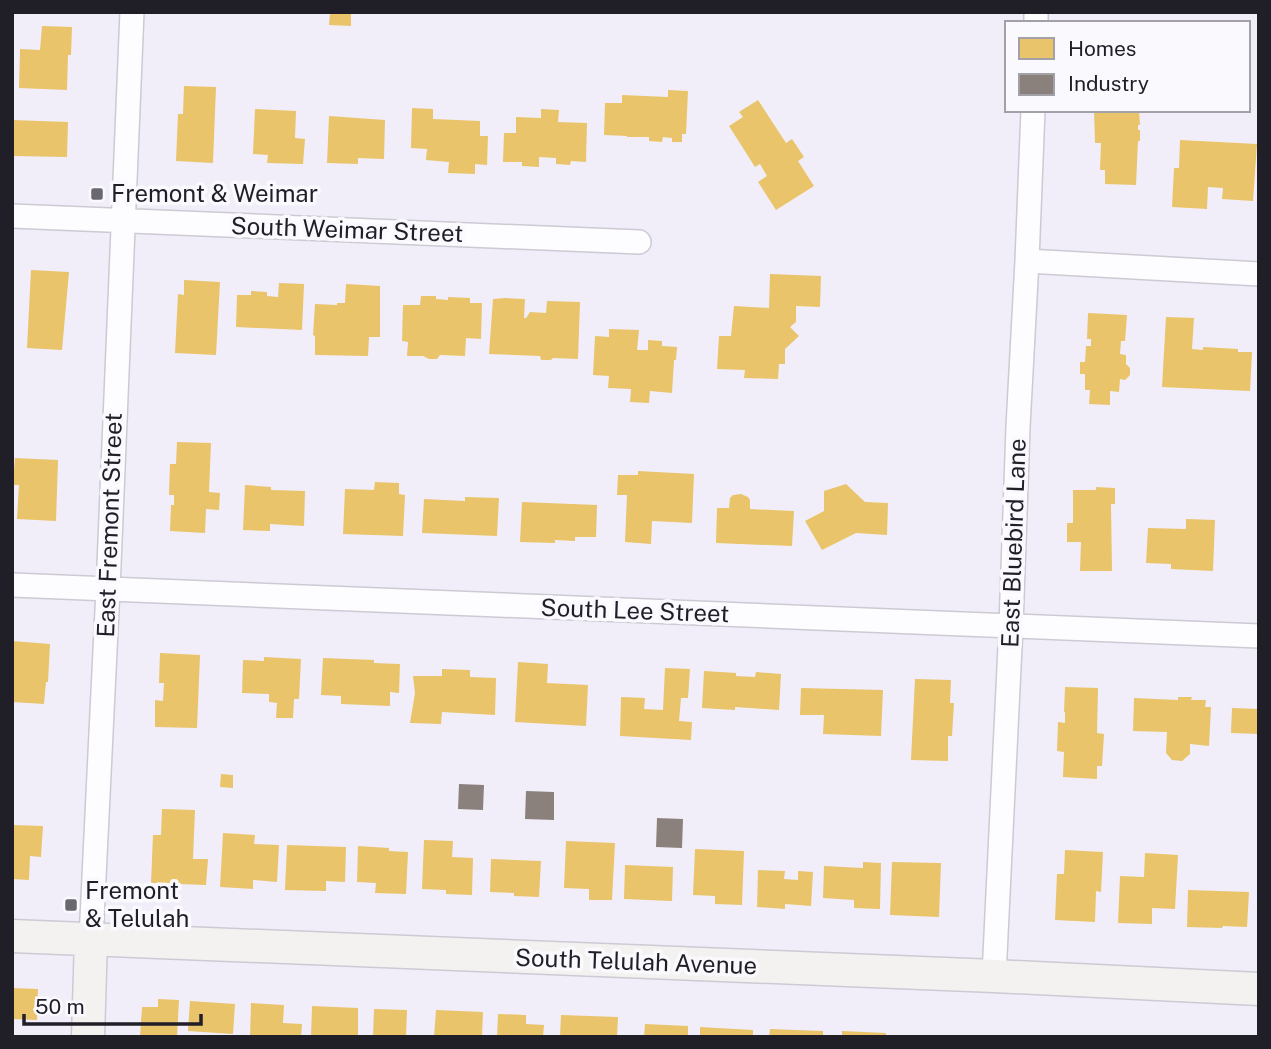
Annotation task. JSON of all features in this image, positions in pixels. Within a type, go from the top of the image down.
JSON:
[{"type":"street","name":"East Fremont Street","points":[[88,1037],[132,12]]},
{"type":"street","name":"East Bluebird Lane","points":[[994,976],[1033,112]]},
{"type":"street","name":"South Weimar Street","points":[[12,216],[639,242]]},
{"type":"street","points":[[1027,261],[1259,274]]},
{"type":"street","name":"South Lee Street","points":[[12,585],[1259,636]]},
{"type":"street","name":"South Telulah Avenue","points":[[12,936],[1259,989]]},
{"type":"building: Homes","points":[[330,12],[351,12],[351,26],[329,25]]},
{"type":"building: Homes","points":[[42,26],[72,27],[67,90],[19,88],[20,49],[40,50]]},
{"type":"building: Homes","points":[[184,86],[216,87],[213,163],[176,161],[178,114],[183,114]]},
{"type":"building: Homes","points":[[668,90],[688,91],[686,134],[682,134],[682,142],[672,142],[672,138],[663,137],[662,142],[649,141],[649,137],[604,135],[605,103],[622,103],[622,95],[668,97]]},
{"type":"building: Homes","points":[[758,100],[786,143],[792,139],[804,157],[798,161],[814,186],[776,210],[758,182],[767,176],[760,164],[755,167],[729,126],[743,117],[739,112]]},
{"type":"building: Homes","points":[[412,108],[433,109],[433,119],[480,121],[480,136],[488,136],[487,165],[475,164],[475,174],[448,173],[449,162],[426,160],[427,149],[411,148]]},
{"type":"building: Homes","points":[[255,109],[296,111],[295,138],[305,139],[303,164],[267,163],[268,155],[253,154]]},
{"type":"building: Homes","points":[[541,109],[559,110],[558,122],[587,123],[586,162],[556,164],[556,158],[539,157],[539,167],[522,166],[522,162],[503,162],[504,133],[516,133],[516,117],[541,118]]},
{"type":"building: Homes","points":[[1094,112],[1139,112],[1140,141],[1136,185],[1105,184],[1105,170],[1100,170],[1101,143],[1095,143]]},
{"type":"building: Homes","points":[[329,116],[385,120],[384,159],[358,158],[358,164],[327,163]]},
{"type":"building: Homes","points":[[12,120],[68,122],[67,157],[12,156]]},
{"type":"building: Homes","points":[[1180,140],[1257,144],[1253,201],[1222,199],[1223,188],[1208,187],[1207,209],[1172,207],[1174,168],[1179,168]]},
{"type":"building: Homes","points":[[31,270],[69,272],[62,350],[27,348]]},
{"type":"building: Homes","points":[[770,274],[821,276],[820,307],[796,306],[796,322],[790,327],[799,336],[785,349],[785,364],[779,364],[778,379],[744,378],[745,370],[717,369],[719,336],[731,336],[734,306],[769,308]]},
{"type":"building: Homes","points":[[184,280],[220,282],[216,355],[175,353],[178,294],[184,295]]},
{"type":"building: Homes","points":[[279,283],[304,284],[302,330],[236,327],[237,295],[251,295],[251,291],[267,292],[267,296],[278,297]]},
{"type":"building: Homes","points":[[346,284],[380,286],[380,337],[369,337],[368,356],[315,355],[315,304],[345,303]]},
{"type":"building: Homes","points":[[421,296],[436,296],[436,299],[448,300],[448,297],[470,298],[470,303],[482,303],[481,339],[466,338],[465,356],[440,355],[437,359],[429,359],[423,356],[407,356],[408,342],[402,341],[403,305],[420,305]]},
{"type":"building: Homes","points":[[493,299],[525,299],[524,318],[530,312],[546,313],[547,301],[580,302],[578,359],[541,360],[540,356],[489,354]]},
{"type":"building: Homes","points":[[1088,313],[1127,315],[1125,341],[1121,341],[1120,354],[1126,355],[1130,375],[1125,380],[1120,379],[1119,392],[1110,391],[1110,405],[1089,404],[1090,390],[1085,390],[1085,374],[1080,374],[1080,362],[1085,362],[1086,346],[1091,346],[1091,339],[1087,339]]},
{"type":"building: Homes","points":[[1166,317],[1194,318],[1192,349],[1203,350],[1203,347],[1252,352],[1250,391],[1162,387]]},
{"type":"building: Homes","points":[[609,329],[639,330],[637,350],[648,350],[648,340],[662,341],[662,346],[677,347],[672,393],[650,391],[649,403],[630,402],[631,389],[608,388],[609,376],[593,375],[595,336],[609,337]]},
{"type":"building: Homes","points":[[177,442],[211,443],[209,492],[220,493],[219,510],[206,509],[205,533],[170,531],[174,495],[169,495],[170,464],[176,464]]},
{"type":"building: Homes","points":[[15,458],[58,460],[56,521],[17,519],[19,485],[13,485]]},
{"type":"building: Homes","points":[[638,471],[694,474],[692,523],[652,521],[651,544],[625,542],[627,495],[617,495],[618,475],[638,475]]},
{"type":"building: Homes","points":[[375,482],[399,483],[399,494],[405,495],[403,536],[343,534],[345,489],[374,490]]},
{"type":"building: Homes","points":[[846,484],[865,502],[888,503],[887,535],[856,533],[822,550],[805,521],[824,511],[824,491]]},
{"type":"building: Homes","points":[[245,485],[271,487],[271,490],[305,491],[304,526],[270,524],[270,531],[243,530]]},
{"type":"building: Homes","points":[[1096,487],[1115,488],[1115,504],[1111,504],[1112,571],[1080,571],[1081,542],[1067,542],[1067,523],[1073,523],[1073,490],[1096,490]]},
{"type":"building: Homes","points":[[741,494],[750,500],[750,509],[794,511],[792,546],[716,543],[717,508],[729,508],[730,498]]},
{"type":"building: Homes","points":[[465,497],[499,498],[497,536],[422,533],[424,499],[465,501]]},
{"type":"building: Homes","points":[[522,502],[597,505],[596,537],[575,537],[575,541],[555,540],[555,543],[520,542]]},
{"type":"building: Homes","points":[[1186,519],[1215,520],[1213,571],[1171,569],[1171,564],[1146,563],[1148,528],[1186,529]]},
{"type":"building: Homes","points":[[12,641],[50,644],[44,704],[12,702]]},
{"type":"building: Homes","points":[[160,653],[200,655],[197,728],[155,727],[155,700],[163,701],[164,683],[159,683]]},
{"type":"building: Homes","points":[[264,657],[301,659],[299,699],[294,699],[293,718],[276,718],[277,703],[269,702],[269,694],[242,693],[243,660],[264,661]]},
{"type":"building: Homes","points":[[323,658],[400,664],[399,693],[390,692],[390,706],[341,704],[341,696],[321,695]]},
{"type":"building: Homes","points":[[518,662],[548,664],[547,683],[588,685],[586,726],[515,722]]},
{"type":"building: Homes","points":[[665,668],[690,669],[688,698],[681,698],[679,721],[692,722],[691,740],[620,736],[621,697],[645,698],[644,709],[663,710]]},
{"type":"building: Homes","points":[[442,669],[470,670],[470,677],[496,678],[495,715],[442,712],[441,724],[410,723],[415,693],[413,676],[442,676]]},
{"type":"building: Homes","points":[[704,671],[755,677],[756,672],[781,674],[779,710],[702,708]]},
{"type":"building: Homes","points":[[915,679],[951,680],[950,703],[954,703],[952,736],[948,736],[948,761],[911,760]]},
{"type":"building: Homes","points":[[1065,687],[1098,688],[1097,733],[1104,734],[1102,766],[1097,766],[1097,779],[1063,777],[1064,752],[1057,751],[1058,722],[1065,723]]},
{"type":"building: Homes","points":[[801,688],[883,690],[881,736],[823,734],[824,715],[800,715]]},
{"type":"building: Homes","points":[[1178,697],[1206,700],[1205,707],[1211,707],[1209,746],[1190,744],[1190,754],[1182,761],[1172,760],[1166,753],[1167,732],[1133,731],[1134,698],[1178,700]]},
{"type":"building: Homes","points":[[1232,708],[1259,709],[1259,734],[1231,733]]},
{"type":"building: Homes","points":[[221,774],[233,775],[233,788],[220,787]]},
{"type":"building: Homes","points":[[162,809],[195,810],[193,859],[208,859],[206,885],[151,883],[153,835],[161,835]]},
{"type":"building: Homes","points":[[12,825],[43,826],[41,857],[30,856],[29,880],[12,879]]},
{"type":"building: Homes","points":[[223,833],[255,835],[254,844],[279,845],[277,882],[253,880],[253,889],[220,887]]},
{"type":"building: Homes","points":[[424,840],[453,841],[452,857],[473,858],[472,895],[446,894],[446,890],[422,889]]},
{"type":"building: Homes","points":[[566,841],[615,843],[612,900],[589,900],[589,889],[564,888]]},
{"type":"building: Homes","points":[[287,845],[346,847],[345,882],[326,881],[326,891],[285,890]]},
{"type":"building: Homes","points":[[358,846],[408,852],[406,894],[375,893],[376,883],[357,882]]},
{"type":"building: Homes","points":[[695,849],[744,851],[742,905],[715,904],[715,896],[693,895]]},
{"type":"building: Homes","points":[[1065,850],[1103,852],[1101,892],[1096,891],[1095,922],[1055,920],[1057,874],[1064,874]]},
{"type":"building: Homes","points":[[1145,853],[1178,855],[1175,909],[1152,908],[1152,924],[1118,923],[1120,876],[1144,877]]},
{"type":"building: Homes","points":[[491,859],[541,861],[539,897],[490,892]]},
{"type":"building: Homes","points":[[863,862],[881,863],[880,909],[854,908],[854,900],[823,898],[824,866],[863,868]]},
{"type":"building: Homes","points":[[892,862],[941,863],[939,917],[890,915]]},
{"type":"building: Homes","points":[[625,865],[673,867],[672,901],[624,899]]},
{"type":"building: Homes","points":[[758,870],[785,871],[784,879],[798,880],[798,871],[813,872],[811,906],[785,904],[785,909],[757,907]]},
{"type":"building: Homes","points":[[1188,890],[1249,892],[1247,927],[1187,927]]},
{"type":"building: Homes","points":[[12,988],[38,989],[37,1020],[12,1019]]},
{"type":"building: Homes","points":[[158,999],[179,1000],[177,1037],[140,1037],[142,1007],[158,1007]]},
{"type":"building: Homes","points":[[190,1001],[235,1004],[233,1034],[188,1031]]},
{"type":"building: Homes","points":[[251,1003],[284,1005],[283,1023],[302,1024],[301,1037],[250,1037]]},
{"type":"building: Homes","points":[[312,1006],[358,1008],[358,1037],[311,1037]]},
{"type":"building: Homes","points":[[374,1009],[407,1010],[406,1037],[373,1037]]},
{"type":"building: Homes","points":[[436,1010],[483,1012],[482,1037],[434,1037]]},
{"type":"building: Homes","points":[[498,1014],[526,1015],[526,1024],[544,1025],[543,1037],[497,1037]]},
{"type":"building: Homes","points":[[561,1015],[618,1017],[617,1037],[560,1037]]},
{"type":"building: Homes","points":[[645,1024],[688,1026],[688,1037],[644,1037]]},
{"type":"building: Homes","points":[[700,1027],[753,1030],[753,1037],[700,1037]]},
{"type":"building: Homes","points":[[770,1029],[823,1031],[823,1037],[769,1037]]},
{"type":"building: Homes","points":[[842,1031],[886,1033],[886,1037],[842,1037]]},
{"type":"building: Industry","points":[[459,784],[484,785],[483,810],[458,809]]},
{"type":"building: Industry","points":[[526,791],[554,792],[554,820],[525,819]]},
{"type":"building: Industry","points":[[657,818],[683,819],[682,848],[656,847]]},
{"type":"place","name":"Fremont & Weimar","points":[[97,194]]},
{"type":"place","name":"Fremont & Telulah","points":[[71,905]]}]
